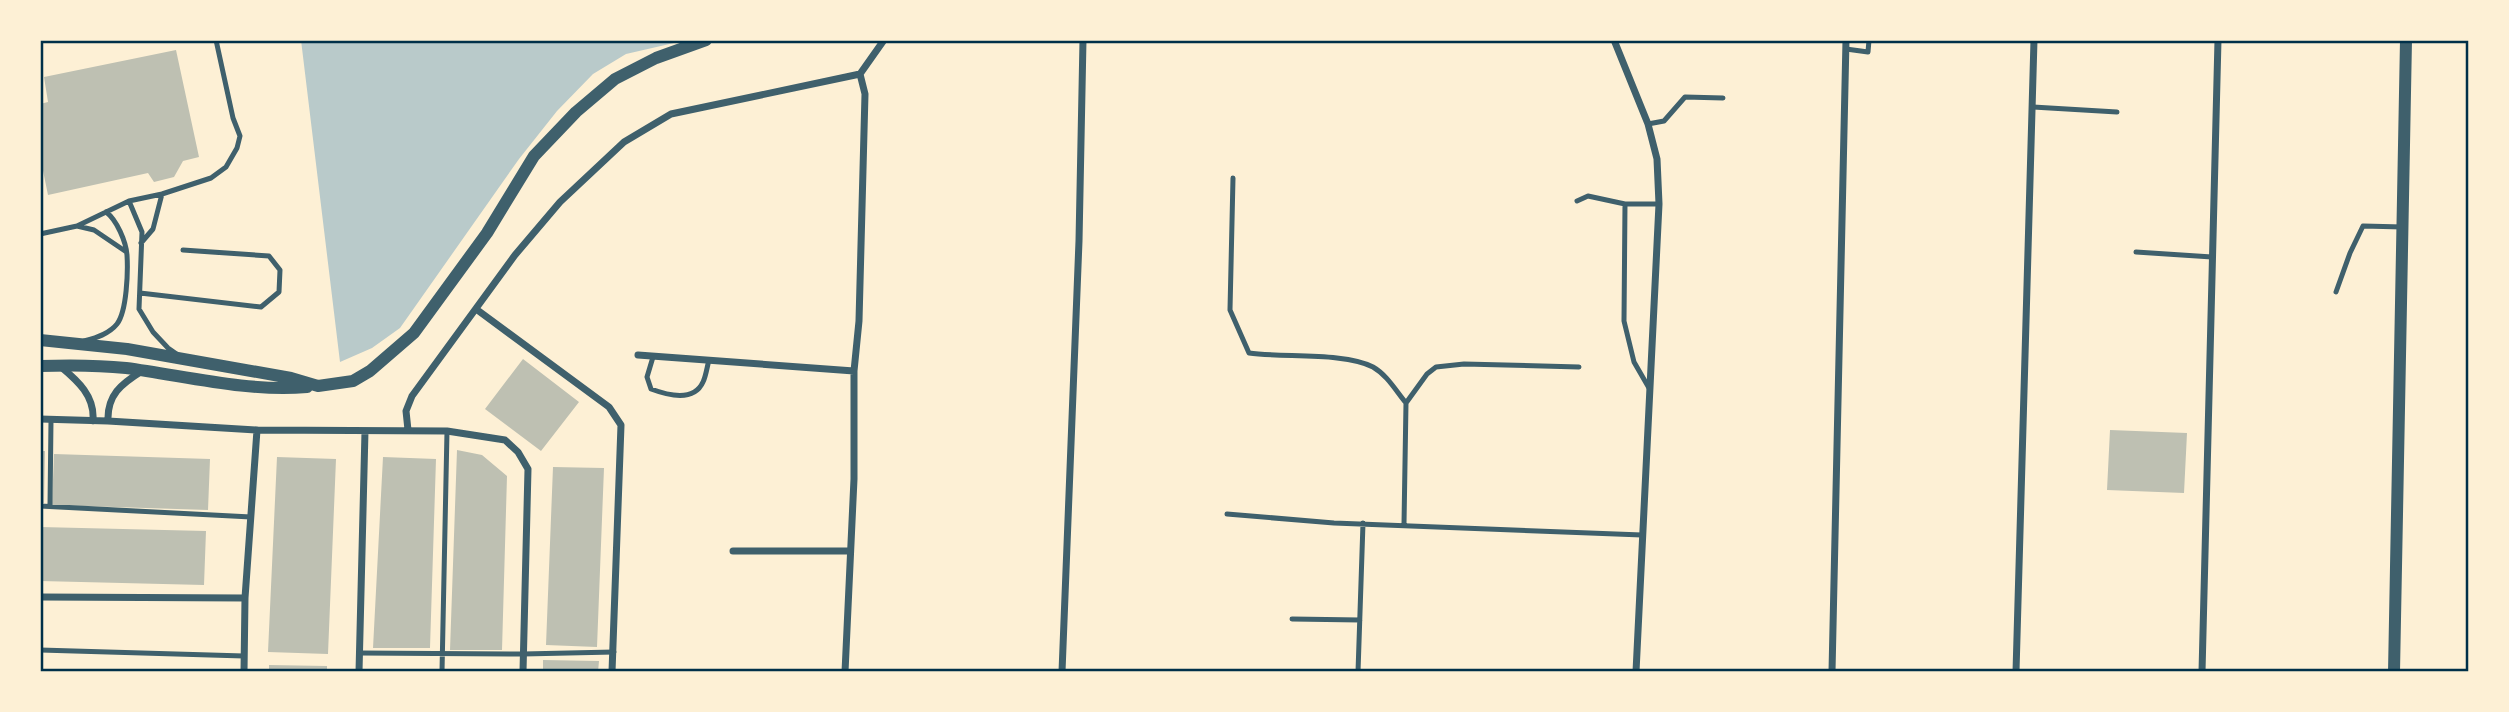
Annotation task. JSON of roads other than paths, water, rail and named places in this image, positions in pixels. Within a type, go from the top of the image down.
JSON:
[{"type":"street","points":[[40,366],[96,366],[235,385],[289,388],[354,381],[370,371],[414,333],[487,233],[534,156],[576,112],[615,79],[656,58],[706,40]]},
{"type":"street","points":[[408,430],[406,411],[412,396],[515,255],[560,202],[624,142],[671,114],[860,74],[884,40]]},
{"type":"street","points":[[1062,672],[1079,241],[1083,40]]},
{"type":"street","points":[[1614,40],[1648,124],[1657,159],[1659,204],[1636,672]]},
{"type":"street","points":[[2016,672],[2034,40]]},
{"type":"street","points":[[2202,672],[2218,40]]},
{"type":"street","points":[[2394,672],[2406,40]]},
{"type":"street","points":[[1832,672],[1846,44]]},
{"type":"street","points":[[845,672],[865,94],[860,74]]},
{"type":"street","points":[[476,309],[609,407],[621,425],[612,672]]},
{"type":"street","points":[[40,340],[62,340],[185,360],[318,386]]},
{"type":"street","points":[[638,355],[854,371]]},
{"type":"street","points":[[59,366],[82,386],[94,407],[93,421]]},
{"type":"street","points":[[108,421],[107,407],[119,387],[142,371]]},
{"type":"street","points":[[94,407],[107,407]]},
{"type":"street","points":[[40,419],[257,430],[447,431],[505,440],[518,452],[528,469],[523,672]]},
{"type":"street","points":[[244,672],[245,597],[257,430]]},
{"type":"street","points":[[359,672],[365,431]]},
{"type":"street","points":[[733,551],[850,551]]},
{"type":"street","points":[[40,597],[245,597]]},
{"type":"lane","points":[[40,234],[77,226],[129,201],[162,194],[211,178],[226,167],[237,148],[240,136],[233,118],[216,40]]},
{"type":"lane","points":[[1846,44],[1868,52],[1869,40]]},
{"type":"lane","points":[[1648,124],[1664,121],[1685,97],[1723,98]]},
{"type":"lane","points":[[2033,107],[2117,112]]},
{"type":"lane","points":[[1233,178],[1230,310],[1249,353],[1345,359],[1372,366],[1385,376],[1406,403]]},
{"type":"lane","points":[[141,243],[153,229],[162,194]]},
{"type":"lane","points":[[1577,201],[1588,196],[1625,204],[1659,204]]},
{"type":"lane","points":[[129,201],[142,232],[139,309],[153,332],[168,348],[185,360]]},
{"type":"lane","points":[[1625,204],[1624,321],[1634,362],[1651,391]]},
{"type":"lane","points":[[62,340],[84,341],[103,335],[117,324],[124,309],[127,253],[113,219],[106,212]]},
{"type":"lane","points":[[77,226],[94,230],[127,253]]},
{"type":"lane","points":[[2336,292],[2363,226],[2403,227]]},
{"type":"lane","points":[[140,293],[261,307],[279,292],[280,270],[269,256],[183,250]]},
{"type":"lane","points":[[2136,252],[2212,257]]},
{"type":"lane","points":[[653,357],[648,377],[651,389],[669,396],[693,392],[702,384],[709,360]]},
{"type":"lane","points":[[1404,524],[1406,403],[1427,374],[1436,367],[1464,364],[1579,367]]},
{"type":"lane","points":[[50,506],[51,419]]},
{"type":"lane","points":[[442,672],[447,431]]},
{"type":"lane","points":[[40,506],[251,517]]},
{"type":"lane","points":[[1227,514],[1363,523],[1642,535]]},
{"type":"lane","points":[[1358,672],[1363,523]]},
{"type":"lane","points":[[1292,619],[1360,620]]},
{"type":"lane","points":[[40,650],[244,656]]},
{"type":"lane","points":[[360,653],[614,652]]}]
